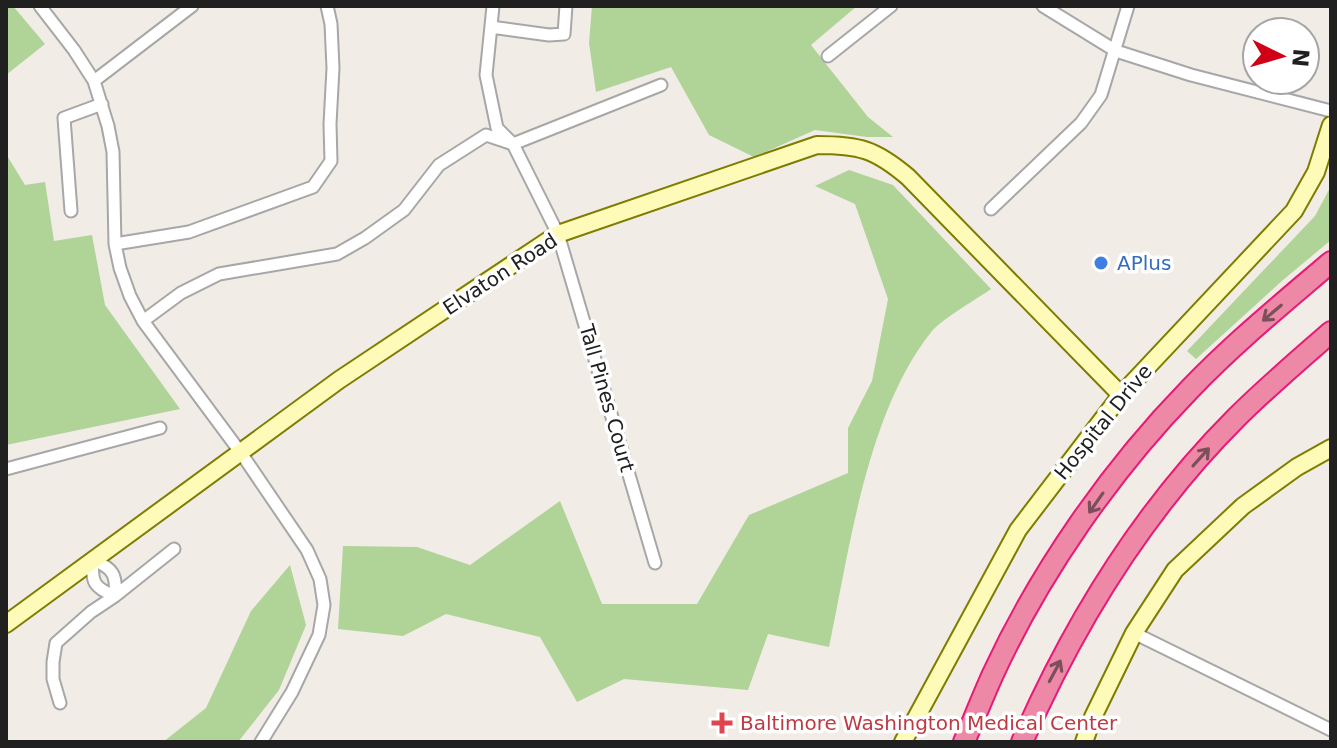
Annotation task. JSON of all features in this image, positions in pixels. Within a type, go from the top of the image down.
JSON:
[{"type":"highway","points":[[964,742],[993,674],[1028,606],[1106,489],[1151,431],[1191,388],[1258,324],[1331,262]]},
{"type":"highway","points":[[1022,742],[1043,693],[1076,631],[1116,565],[1153,514],[1235,419],[1331,332]]},
{"type":"street","points":[[40,6],[94,81],[102,104],[113,152],[115,244],[130,296],[143,321],[241,453],[307,550],[320,579],[324,605],[319,635],[292,692],[261,742]]},
{"type":"street","points":[[94,81],[192,6]]},
{"type":"street","points":[[115,244],[189,232],[313,187],[331,161],[333,68],[327,6]]},
{"type":"street","name":"Tall Pines Court","points":[[493,6],[486,75],[497,128],[513,144],[558,234],[655,563]]},
{"type":"street","points":[[491,27],[549,35],[564,34],[566,6]]},
{"type":"street","points":[[828,56],[891,6]]},
{"type":"street","points":[[1043,6],[1116,51],[1191,75],[1331,111]]},
{"type":"street","points":[[991,209],[1081,123],[1101,95],[1128,6]]},
{"type":"street","points":[[143,321],[181,293],[219,274],[337,254],[404,210],[439,165],[486,135],[513,144],[661,85]]},
{"type":"street","points":[[71,211],[64,118],[102,104]]},
{"type":"street","name":"Hospital Drive","points":[[903,742],[1018,530],[1121,395],[1294,211],[1316,172],[1331,125]]},
{"type":"street","name":"Elvaton Road","points":[[6,624],[339,380],[558,234],[817,145],[864,148],[889,160],[1121,395]]},
{"type":"street","points":[[6,469],[160,428]]},
{"type":"street","points":[[1084,742],[1134,633],[1175,570],[1243,506],[1297,467],[1331,448]]},
{"type":"street","points":[[60,703],[53,679],[56,643],[91,612],[174,549]]},
{"type":"street","points":[[93,560],[108,566],[117,581],[115,596],[101,591],[92,577],[93,560]]},
{"type":"street","points":[[1134,633],[1331,732],[1326,742]]},
{"type":"green space","points":[[6,6],[13,6],[45,44],[6,75]]},
{"type":"green space","points":[[592,6],[857,6],[811,45],[868,117],[893,137],[815,130],[754,157],[709,135],[671,67],[596,92],[589,43]]},
{"type":"green space","points":[[6,154],[25,185],[45,182],[54,241],[92,235],[105,305],[180,409],[6,445]]},
{"type":"green space","points":[[849,170],[893,185],[991,289],[932,331],[891,400],[864,482],[829,647],[768,634],[748,690],[624,679],[577,702],[540,637],[446,614],[403,636],[338,629],[343,546],[417,547],[470,565],[560,501],[602,604],[697,604],[749,515],[848,473],[848,428],[872,381],[888,299],[855,204],[815,186]]},
{"type":"green space","points":[[1331,186],[1331,240],[1196,359],[1187,351],[1315,216]]},
{"type":"green space","points":[[290,565],[306,625],[279,690],[238,742],[163,742],[206,708],[251,611]]},
{"type":"place","name":"APlus","points":[[1101,263]]},
{"type":"place","name":"Baltimore Washington Medical Center","points":[[722,723]]}]
